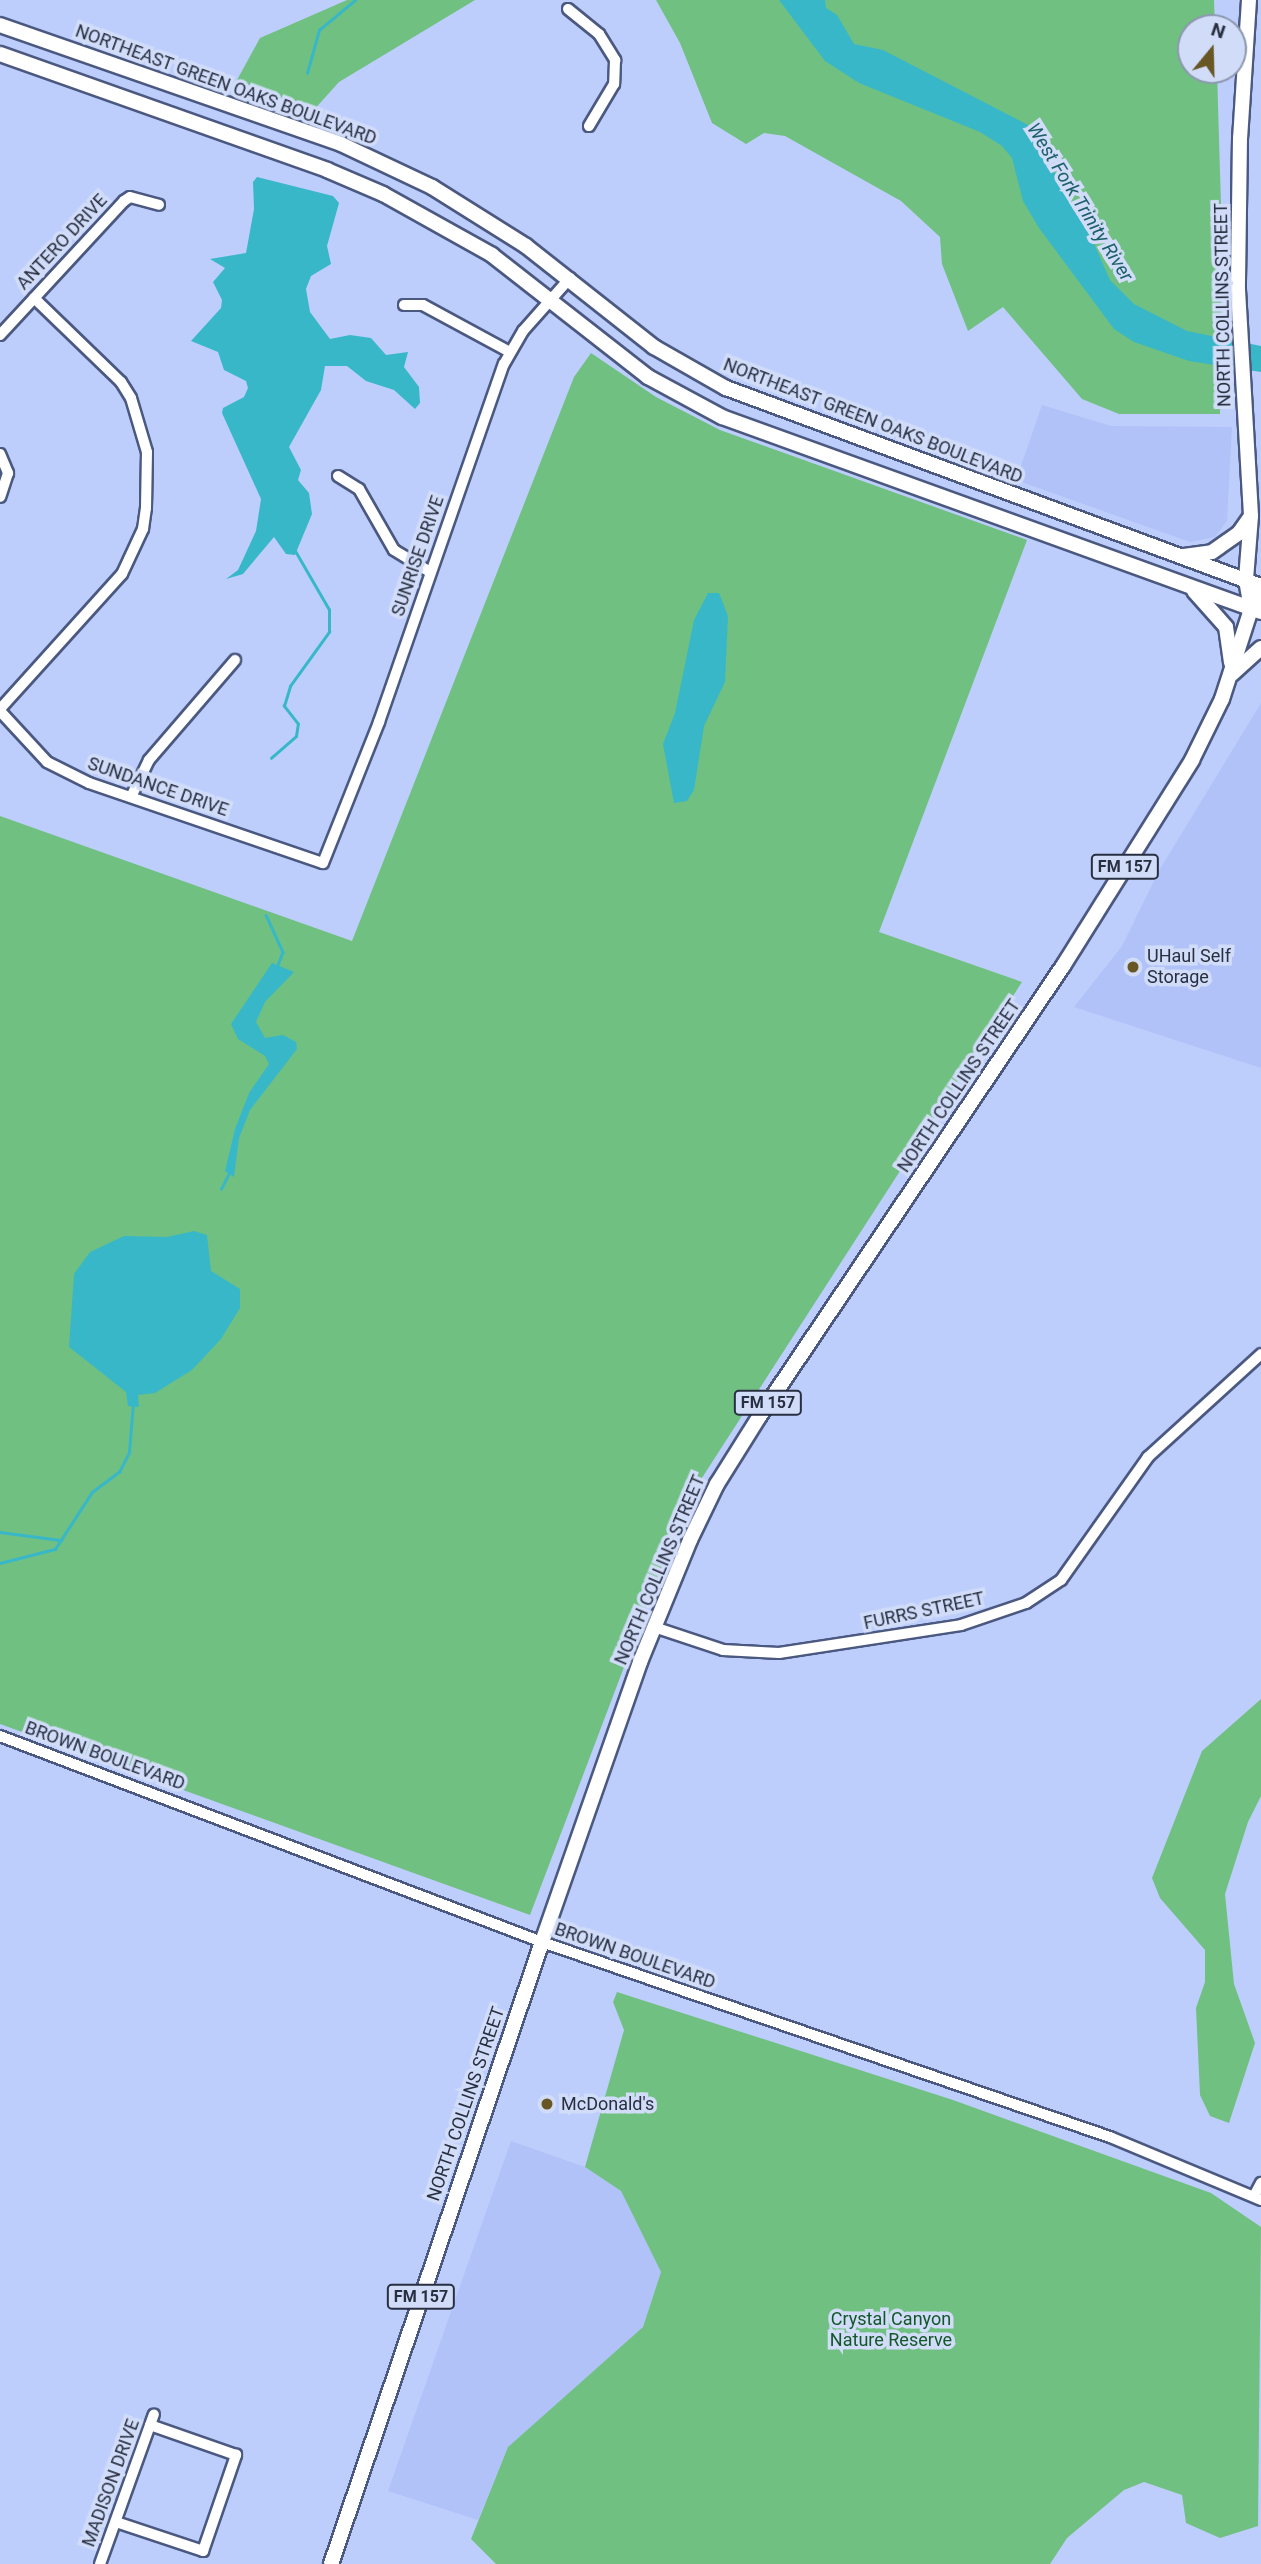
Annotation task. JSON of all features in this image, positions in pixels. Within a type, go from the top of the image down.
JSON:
[{"type":"main road","name":"NORTH COLLINS STREET","points":[[1249,0],[1240,138],[1238,290],[1251,516],[1246,580],[1256,610]]},
{"type":"main road","name":"NORTHEAST GREEN OAKS BOULEVARD","points":[[0,25],[362,153],[481,215],[570,278],[654,347],[726,388],[1261,586]]},
{"type":"main road","points":[[0,54],[327,170],[383,194],[492,255],[648,377],[702,408],[1256,610]]},
{"type":"main road","points":[[1037,532],[1045,506]]},
{"type":"main road","points":[[1181,557],[1212,552],[1239,533],[1251,516]]},
{"type":"main road","points":[[1190,587],[1226,627],[1231,675]]},
{"type":"main road","name":"NORTH COLLINS STREET","points":[[331,2564],[542,1942],[654,1628],[717,1484],[1063,966],[1192,760],[1231,675],[1261,594]]},
{"type":"main road","points":[[1231,675],[1261,648]]},
{"type":"street","points":[[568,9],[600,34],[615,60],[614,83],[589,126]]},
{"type":"street","name":"ANTERO DRIVE","points":[[0,335],[124,201],[130,197],[159,205]]},
{"type":"street","name":"SUNRISE DRIVE","points":[[325,860],[510,352],[570,278]]},
{"type":"street","points":[[0,710],[122,574],[143,529],[146,508],[145,440],[131,398],[121,382],[34,298]]},
{"type":"street","points":[[404,305],[423,305],[510,352]]},
{"type":"street","points":[[0,454],[8,474],[0,497]]},
{"type":"street","points":[[338,476],[359,489],[394,550],[430,572]]},
{"type":"street","points":[[131,797],[149,760],[235,660]]},
{"type":"street","name":"SUNDANCE DRIVE","points":[[0,710],[6,712],[47,762],[89,783],[317,863],[325,860]]},
{"type":"street","name":"FURRS STREET","points":[[654,1628],[723,1650],[779,1653],[961,1625],[1026,1603],[1061,1580],[1148,1457],[1261,1354]]},
{"type":"street","name":"BROWN BOULEVARD","points":[[0,1736],[110,1774],[542,1942],[1110,2137],[1258,2198]]},
{"type":"street","points":[[1258,2198],[1261,2183]]},
{"type":"street","name":"MADISON DRIVE","points":[[100,2564],[152,2419],[236,2455],[202,2551],[116,2522]]},
{"type":"shaded area","points":[[779,0],[825,0],[826,8],[837,15],[854,44],[883,50],[1028,125],[1092,239],[1110,280],[1134,304],[1187,331],[1261,346],[1261,372],[1189,361],[1134,342],[1114,329],[1039,228],[1023,201],[1012,158],[1002,146],[980,132],[859,83],[825,61]]},
{"type":"shaded area","points":[[257,177],[333,196],[339,203],[327,246],[331,264],[311,276],[306,289],[310,312],[330,339],[350,335],[371,338],[386,355],[408,352],[404,367],[419,387],[420,403],[415,409],[394,390],[366,381],[347,366],[325,366],[321,390],[289,447],[301,470],[298,480],[309,493],[312,514],[295,555],[286,554],[274,537],[243,574],[226,579],[238,570],[256,531],[261,499],[222,413],[223,408],[244,397],[248,388],[246,381],[224,370],[218,352],[191,341],[221,308],[222,300],[213,282],[225,268],[210,259],[246,253],[254,209],[253,182]]},
{"type":"shaded area","points":[[1042,405],[1111,426],[1232,427],[1227,521],[1215,537],[1190,542],[1016,480]]},
{"type":"shaded area","points":[[708,593],[719,593],[728,616],[725,682],[704,726],[694,790],[687,801],[674,803],[663,744],[675,713],[694,620]]},
{"type":"shaded area","points":[[1261,703],[1261,1068],[1074,1007],[1122,946],[1160,869]]},
{"type":"shaded area","points":[[272,963],[294,972],[265,1002],[256,1022],[265,1038],[283,1035],[296,1042],[297,1049],[250,1110],[239,1138],[234,1177],[225,1171],[235,1129],[249,1093],[269,1064],[265,1056],[238,1039],[231,1024]]},
{"type":"shaded area","points":[[194,1231],[207,1235],[211,1271],[240,1289],[240,1308],[221,1339],[192,1370],[155,1393],[138,1395],[139,1407],[128,1406],[126,1392],[69,1347],[74,1274],[90,1252],[124,1236],[167,1237]]},
{"type":"shaded area","points":[[511,2141],[585,2167],[621,2191],[661,2272],[643,2327],[508,2447],[478,2520],[388,2491]]},
{"type":"green space","points":[[347,0],[475,0],[339,82],[312,112],[237,80],[260,38]]},
{"type":"green space","points":[[656,0],[1214,0],[1214,14],[1177,14],[1177,84],[1217,84],[1222,240],[1220,414],[1119,414],[1082,399],[1003,307],[968,331],[942,264],[940,237],[901,201],[785,136],[764,133],[746,144],[712,123],[680,43]]},
{"type":"green space","points":[[591,353],[656,397],[720,430],[1027,540],[879,932],[1022,982],[687,1501],[530,1915],[0,1724],[0,816],[352,941],[574,377]]},
{"type":"green space","points":[[1261,1699],[1261,1796],[1248,1822],[1225,1894],[1234,1984],[1255,2043],[1229,2123],[1210,2116],[1200,2095],[1196,2008],[1205,1982],[1205,1950],[1160,1898],[1152,1878],[1202,1751]]},
{"type":"green space","name":"Crystal Canyon Nature Reserve","points":[[617,1992],[953,2100],[1211,2193],[1261,2227],[1258,2526],[1220,2538],[1186,2523],[1182,2495],[1144,2482],[1124,2490],[1067,2538],[1050,2564],[496,2564],[471,2539],[508,2447],[643,2327],[661,2272],[621,2191],[585,2167],[624,2030],[613,2002]]},
{"type":"waterway","points":[[307,73],[319,30],[355,0]]},
{"type":"waterway","points":[[271,758],[296,736],[298,724],[284,706],[290,686],[329,632],[329,610],[295,551]]},
{"type":"waterway","points":[[266,915],[283,952],[278,965]]},
{"type":"waterway","points":[[221,1189],[229,1173]]},
{"type":"waterway","points":[[0,1563],[55,1549],[92,1492],[119,1472],[129,1452],[133,1403]]},
{"type":"waterway","points":[[0,1532],[61,1540]]},
{"type":"place","name":"UHaul Self Storage","points":[[1133,967]]},
{"type":"place","name":"McDonald's","points":[[547,2104]]},
{"type":"water label","name":"West Fork Trinity River","points":[[1080,202]]}]
